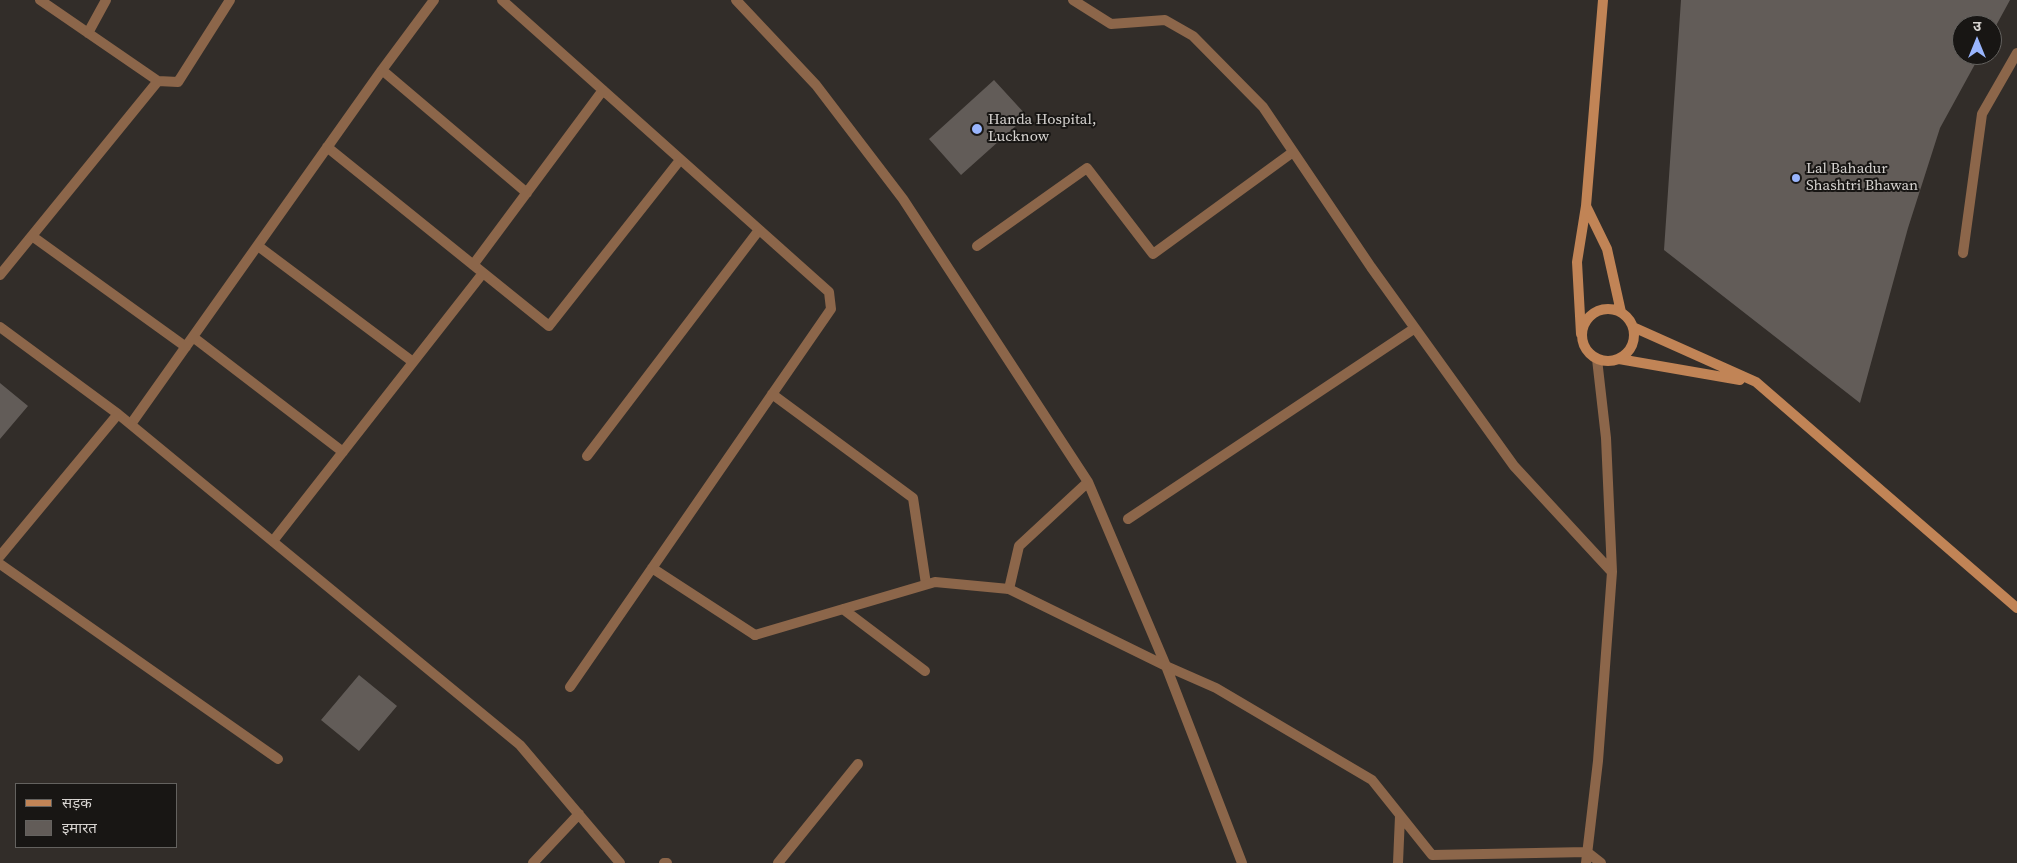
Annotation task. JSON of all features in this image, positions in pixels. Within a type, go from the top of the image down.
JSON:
[{"type":"street","points":[[40,0],[158,81],[178,82],[230,0]]},
{"type":"street","points":[[88,33],[106,0]]},
{"type":"street","points":[[131,424],[382,70],[434,0]]},
{"type":"street","points":[[502,0],[829,292],[831,309],[570,687]]},
{"type":"street","points":[[736,0],[816,85],[902,199],[1088,482],[1166,666],[1242,863]]},
{"type":"street","points":[[1074,0],[1112,24],[1166,20],[1193,36],[1263,107],[1371,267],[1514,466],[1612,572]]},
{"type":"street","points":[[1582,334],[1583,325],[1595,312],[1603,309],[1612,309],[1626,316],[1633,327],[1634,342],[1625,355],[1619,359],[1612,361],[1597,359],[1586,349],[1582,334],[1577,262],[1586,206],[1603,0]]},
{"type":"street","points":[[1963,253],[1982,114],[2017,53]]},
{"type":"street","points":[[382,70],[528,193]]},
{"type":"street","points":[[0,275],[158,81]]},
{"type":"street","points":[[474,265],[603,90]]},
{"type":"street","points":[[327,148],[549,326],[680,160]]},
{"type":"street","points":[[978,246],[1087,168],[1153,254],[1293,152]]},
{"type":"street","points":[[1586,206],[1607,249],[1620,312]]},
{"type":"street","points":[[587,456],[759,230]]},
{"type":"street","points":[[32,236],[186,347]]},
{"type":"street","points":[[258,246],[413,362]]},
{"type":"street","points":[[273,541],[483,273]]},
{"type":"street","points":[[0,327],[131,424],[520,745],[620,863]]},
{"type":"street","points":[[1633,327],[1756,382],[2017,608]]},
{"type":"street","points":[[1128,519],[1415,328]]},
{"type":"street","points":[[193,337],[343,452]]},
{"type":"street","points":[[1586,863],[1598,761],[1612,572],[1606,438],[1597,359]]},
{"type":"street","points":[[1619,359],[1756,382]]},
{"type":"street","points":[[772,394],[913,498],[926,584]]},
{"type":"street","points":[[0,556],[118,414]]},
{"type":"street","points":[[1009,589],[1019,546],[1088,482]]},
{"type":"street","points":[[0,564],[278,758]]},
{"type":"street","points":[[652,568],[754,634],[935,582],[1009,589],[1166,666],[1216,688],[1372,780],[1432,855],[1587,852],[1601,863]]},
{"type":"street","points":[[843,609],[925,671]]},
{"type":"street","points":[[778,863],[858,764]]},
{"type":"street","points":[[533,863],[579,814]]},
{"type":"street","points":[[1398,863],[1400,816]]},
{"type":"building","name":"Lal Bahadur Shashtri Bhawan","points":[[1681,0],[2010,0],[2002,15],[1952,15],[1952,65],[1975,65],[1940,128],[1908,228],[1860,403],[1664,250]]},
{"type":"building","points":[[994,80],[1027,116],[961,175],[929,139]]},
{"type":"building","points":[[0,383],[28,406],[0,439]]},
{"type":"building","points":[[359,675],[397,706],[359,751],[321,720]]},
{"type":"place","name":"Handa Hospital, Lucknow","points":[[977,129]]},
{"type":"place","name":"Lal Bahadur Shashtri Bhawan","points":[[1796,178]]}]
